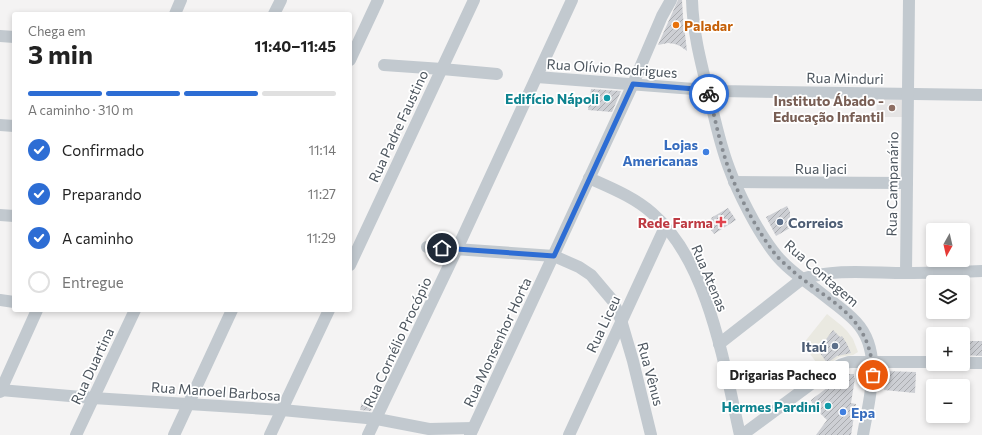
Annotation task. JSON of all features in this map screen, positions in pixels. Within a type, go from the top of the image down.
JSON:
[{"type":"street","points":[[176,12],[181,0]]},
{"type":"street","points":[[275,12],[281,0]]},
{"type":"street","points":[[352,56],[378,0]]},
{"type":"street","name":"Rua Padre Faustino","points":[[352,257],[356,241],[442,69],[474,0]]},
{"type":"street","name":"Rua Cornélio Procópio","points":[[368,435],[458,249],[572,0]]},
{"type":"street","name":"Rua Monsenhor Horta","points":[[471,432],[633,84],[662,16],[671,0]]},
{"type":"street","name":"Rua Contagem","points":[[692,0],[695,34],[703,73],[719,137],[734,182],[752,217],[773,252],[802,279],[844,311],[856,323],[866,339],[873,362],[873,375],[863,435]]},
{"type":"street","name":"Rua Campanário","points":[[906,273],[910,0]]},
{"type":"street","points":[[0,36],[12,37]]},
{"type":"street","points":[[384,65],[497,74]]},
{"type":"street","name":"Rua Olívio Rodrigues","points":[[537,77],[708,90]]},
{"type":"street","name":"Rua Minduri","points":[[708,90],[982,95]]},
{"type":"street","points":[[0,125],[12,126]]},
{"type":"street","name":"Rua Atenas","points":[[589,178],[633,199],[652,213],[665,226],[688,258],[706,302],[719,344],[741,435]]},
{"type":"street","name":"Rua Ijaci","points":[[734,182],[907,183]]},
{"type":"street","points":[[0,215],[12,216]]},
{"type":"street","name":"Rua Liceu","points":[[569,435],[665,226]]},
{"type":"street","name":"Rua Vênus","points":[[427,247],[554,256],[579,267],[591,275],[613,302],[621,320],[633,361],[651,435]]},
{"type":"street","points":[[719,344],[802,279],[816,274],[830,272],[906,273],[982,271]]},
{"type":"street","points":[[0,300],[12,302]]},
{"type":"street","points":[[0,391],[36,312]]},
{"type":"street","name":"Rua Duartina","points":[[76,435],[134,312]]},
{"type":"street","points":[[174,435],[231,312]]},
{"type":"street","points":[[270,435],[328,312]]},
{"type":"street","points":[[741,435],[830,370],[849,362],[926,362]]},
{"type":"street","points":[[970,363],[982,363]]},
{"type":"street","name":"Rua Manoel Barbosa","points":[[0,391],[282,410],[376,419],[429,429],[471,432]]},
{"type":"street","name":"Rua Manoel Barbosa","points":[[429,429],[442,435]]},
{"type":"shaded area","name":"Instituto Ábado - Educação Infantil","points":[[877,99],[908,100],[907,117],[876,117]]},
{"type":"shaded area","points":[[827,314],[847,331],[853,339],[858,352],[853,355],[839,357],[821,369],[803,344]]},
{"type":"building","name":"Paladar","points":[[678,0],[682,0],[687,51],[675,44],[668,43],[658,45]]},
{"type":"building","name":"Edifício Nápoli","points":[[591,89],[621,91],[612,112],[588,110]]},
{"type":"building","name":"Correios","points":[[787,206],[790,212],[790,228],[776,236],[766,217]]},
{"type":"building","name":"Rede Farma","points":[[728,208],[736,220],[714,234],[706,223],[712,219],[711,218]]},
{"type":"building","name":"Itaú","points":[[833,330],[840,337],[842,336],[851,353],[837,356],[827,363],[818,350]]},
{"type":"building","points":[[970,341],[982,341],[982,356],[970,355]]},
{"type":"building","points":[[887,371],[916,372],[915,393],[884,390]]},
{"type":"building","points":[[848,374],[854,374],[855,378],[851,403],[856,404],[851,435],[816,435],[827,420],[817,410],[811,400],[840,378]]},
{"type":"building","points":[[362,402],[373,406],[371,411],[360,410]]},
{"type":"way so far","points":[[709,94],[728,167],[734,182],[766,241],[773,252],[783,262],[844,311],[856,323],[862,331],[870,350],[873,362],[873,375]]},
{"type":"place","name":"Paladar","points":[[676,25]]},
{"type":"place","name":"Edifício Nápoli","points":[[607,98]]},
{"type":"place","name":"Instituto Ábado - Educação Infantil","points":[[892,108]]},
{"type":"place","name":"Lojas Americanas","points":[[706,152]]},
{"type":"place","name":"Rede Farma","points":[[721,222]]},
{"type":"place","name":"Correios","points":[[780,222]]},
{"type":"place","name":"Itaú","points":[[835,346]]},
{"type":"place","name":"Drigarias Pacheco","points":[[873,375]]},
{"type":"place","name":"Hermes Pardini","points":[[828,406]]},
{"type":"place","name":"Epa","points":[[843,412]]},
{"type":"route","points":[[442,248],[554,256],[633,84],[708,90],[709,94]]}]
